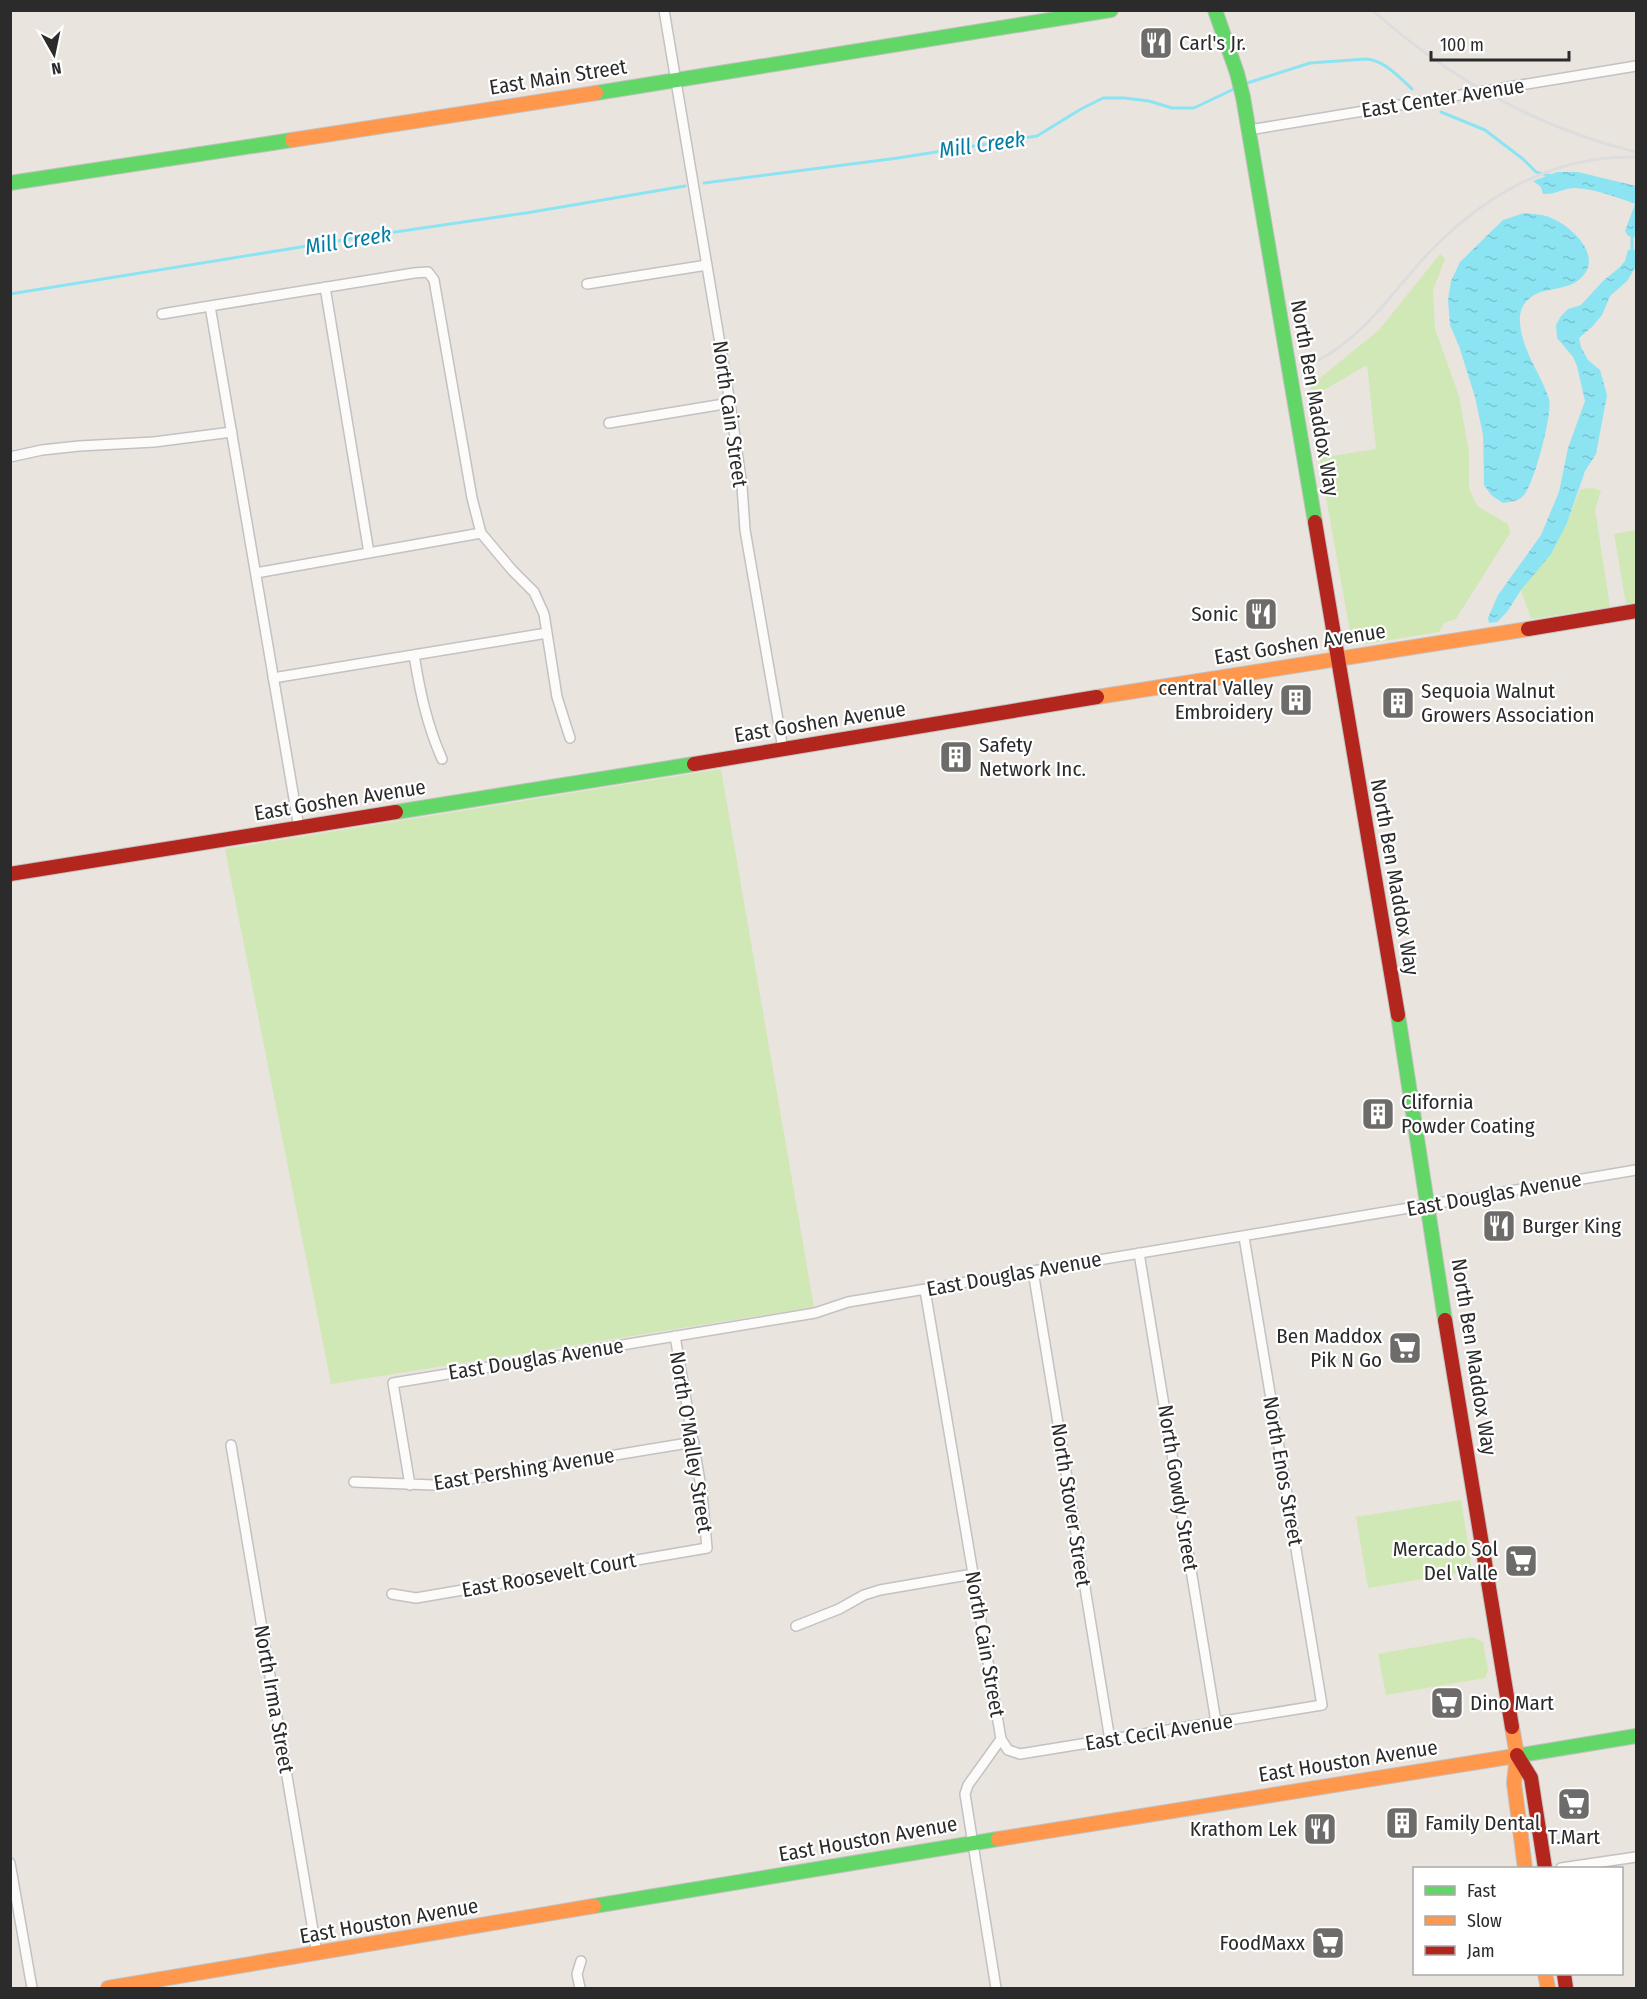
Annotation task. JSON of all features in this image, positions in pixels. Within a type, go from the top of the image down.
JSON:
[{"type":"main road","name":"East Main Street","points":[[10,183],[1111,10]]},
{"type":"main road","name":"North Ben Maddox Way","points":[[1215,10],[1237,73],[1249,130],[1429,1205],[1448,1340],[1517,1755],[1514,1783],[1525,1867]]},
{"type":"main road","name":"East Goshen Avenue","points":[[10,874],[1636,611]]},
{"type":"main road","name":"East Houston Avenue","points":[[108,1989],[972,1843],[1636,1736]]},
{"type":"main road","name":"North Ben Maddox Way","points":[[1517,1755],[1531,1778],[1545,1867]]},
{"type":"street","name":"North Cain Street","points":[[664,10],[730,403],[742,486],[745,530],[783,749]]},
{"type":"street","name":"East Center Avenue","points":[[1249,130],[1636,66]]},
{"type":"street","points":[[587,284],[707,265]]},
{"type":"street","points":[[162,314],[428,272],[434,280],[472,498],[481,532],[512,570],[534,592],[544,614],[557,697],[570,738]]},
{"type":"street","points":[[325,287],[369,553]]},
{"type":"street","points":[[210,306],[299,828]]},
{"type":"street","points":[[609,423],[730,403]]},
{"type":"street","points":[[10,457],[42,450],[154,442],[232,432]]},
{"type":"street","points":[[256,573],[481,532]]},
{"type":"street","points":[[273,678],[547,633]]},
{"type":"street","points":[[414,655],[424,710],[430,732],[442,759]]},
{"type":"street","name":"East Douglas Avenue","points":[[410,1485],[393,1383],[815,1313],[848,1302],[1636,1170]]},
{"type":"street","name":"North Enos Street","points":[[1244,1237],[1322,1705]]},
{"type":"street","name":"North Gowdy Street","points":[[1139,1253],[1216,1722]]},
{"type":"street","name":"North Stover Street","points":[[1033,1271],[1110,1740]]},
{"type":"street","name":"North Cain Street","points":[[925,1290],[1001,1739],[966,1789],[965,1800],[996,1989]]},
{"type":"street","name":"North O'Malley Street","points":[[675,1336],[702,1493],[707,1548]]},
{"type":"street","name":"East Pershing Avenue","points":[[354,1482],[434,1485],[694,1442]]},
{"type":"street","name":"North Irma Street","points":[[231,1445],[317,1954]]},
{"type":"street","name":"East Roosevelt Court","points":[[392,1594],[416,1598],[707,1548]]},
{"type":"street","points":[[796,1626],[880,1590],[973,1574]]},
{"type":"street","name":"East Cecil Avenue","points":[[1001,1739],[1008,1750],[1020,1754],[1322,1705]]},
{"type":"street","points":[[1574,1867],[1636,1857]]},
{"type":"street","points":[[10,1863],[32,1989]]},
{"type":"street","points":[[580,1989],[578,1974],[581,1961]]},
{"type":"green space","points":[[1440,254],[1445,259],[1433,290],[1435,329],[1459,396],[1469,452],[1469,488],[1477,506],[1508,524],[1510,533],[1456,619],[1444,623],[1439,632],[1365,644],[1351,637],[1319,458],[1376,449],[1367,365],[1312,397],[1310,386],[1379,330]]},
{"type":"green space","points":[[1593,488],[1601,491],[1595,509],[1610,607],[1531,619],[1521,590],[1551,553],[1567,523],[1580,489]]},
{"type":"green space","points":[[1636,530],[1636,602],[1626,604],[1614,534]]},
{"type":"green space","points":[[721,769],[814,1307],[331,1384],[225,849]]},
{"type":"green space","points":[[1461,1500],[1472,1571],[1368,1588],[1356,1517]]},
{"type":"green space","points":[[1473,1637],[1483,1642],[1488,1670],[1485,1678],[1386,1695],[1378,1654]]},
{"type":"water","points":[[1557,172],[1578,172],[1636,186],[1636,237],[1628,236],[1625,231],[1635,204],[1583,189],[1571,188],[1543,194],[1541,187],[1533,181]]},
{"type":"water","points":[[1524,213],[1546,216],[1565,226],[1581,242],[1587,251],[1589,260],[1587,270],[1580,279],[1568,286],[1536,294],[1527,300],[1522,309],[1521,332],[1549,399],[1548,418],[1542,448],[1528,488],[1520,499],[1503,503],[1491,495],[1484,485],[1483,435],[1475,397],[1450,325],[1448,300],[1451,281],[1460,262],[1503,220]]},
{"type":"water","points":[[1628,250],[1635,250],[1635,268],[1627,281],[1610,296],[1602,315],[1579,338],[1588,360],[1600,370],[1607,395],[1596,454],[1585,471],[1567,523],[1551,554],[1521,590],[1507,612],[1497,622],[1489,623],[1488,618],[1498,595],[1541,535],[1559,492],[1568,448],[1585,401],[1577,366],[1573,357],[1557,338],[1556,325],[1568,309],[1581,305],[1603,281],[1620,267],[1625,261]]},
{"type":"waterway","name":"Mill Creek","points":[[1244,84],[1310,63],[1366,59],[1379,62],[1412,89]]},
{"type":"waterway","name":"Mill Creek","points":[[704,183],[898,158],[1037,136],[1103,98],[1149,101],[1172,108],[1194,108],[1236,88]]},
{"type":"waterway","name":"Mill Creek","points":[[1441,112],[1485,130],[1536,172],[1551,176]]},
{"type":"waterway","name":"Mill Creek","points":[[10,294],[685,186]]},
{"type":"waterway","points":[[1632,234],[1632,252]]},
{"type":"railway","points":[[1372,10],[1432,58],[1496,98],[1564,129],[1636,152]]},
{"type":"railway","points":[[1319,360],[1350,339],[1376,314],[1446,236],[1494,199],[1520,184],[1575,163],[1605,158],[1636,157]]},
{"type":"traffic: fast","points":[[596,93],[1111,10]]},
{"type":"traffic: fast","points":[[1215,10],[1243,97],[1315,522]]},
{"type":"traffic: fast","points":[[10,183],[292,140]]},
{"type":"traffic: fast","points":[[396,812],[694,764]]},
{"type":"traffic: fast","points":[[1398,1015],[1445,1320]]},
{"type":"traffic: fast","points":[[1509,1757],[1636,1736]]},
{"type":"traffic: fast","points":[[594,1906],[998,1839]]},
{"type":"traffic: slow","points":[[292,140],[596,93]]},
{"type":"traffic: slow","points":[[1097,697],[1528,629]]},
{"type":"traffic: slow","points":[[1512,1727],[1517,1755],[1514,1783],[1525,1867]]},
{"type":"traffic: slow","points":[[998,1839],[1509,1757]]},
{"type":"traffic: slow","points":[[108,1988],[594,1906]]},
{"type":"traffic: slow","points":[[1545,1975],[1548,1988]]},
{"type":"traffic: jam","points":[[1315,522],[1398,1015]]},
{"type":"traffic: jam","points":[[1528,629],[1636,611]]},
{"type":"traffic: jam","points":[[694,764],[1097,697]]},
{"type":"traffic: jam","points":[[10,874],[396,812]]},
{"type":"traffic: jam","points":[[1445,1320],[1512,1727]]},
{"type":"traffic: jam","points":[[1517,1755],[1531,1778],[1545,1867]]},
{"type":"traffic: jam","points":[[1564,1975],[1566,1988]]},
{"type":"place","name":"Carl's Jr.","points":[[1156,43]]},
{"type":"place","name":"Sonic","points":[[1261,614]]},
{"type":"place","name":"central Valley Embroidery","points":[[1296,700]]},
{"type":"place","name":"Sequoia Walnut Growers Association","points":[[1398,703]]},
{"type":"place","name":"Safety Network Inc.","points":[[956,757]]},
{"type":"place","name":"Clifornia Powder Coating","points":[[1378,1114]]},
{"type":"place","name":"Burger King","points":[[1499,1226]]},
{"type":"place","name":"Ben Maddox Pik N Go","points":[[1405,1348]]},
{"type":"place","name":"Mercado Sol Del Valle","points":[[1521,1561]]},
{"type":"place","name":"Dino Mart","points":[[1447,1703]]},
{"type":"place","name":"T.Mart","points":[[1574,1804]]},
{"type":"place","name":"Family Dental","points":[[1402,1823]]},
{"type":"place","name":"Krathom Lek","points":[[1320,1829]]},
{"type":"place","name":"FoodMaxx","points":[[1328,1943]]}]
